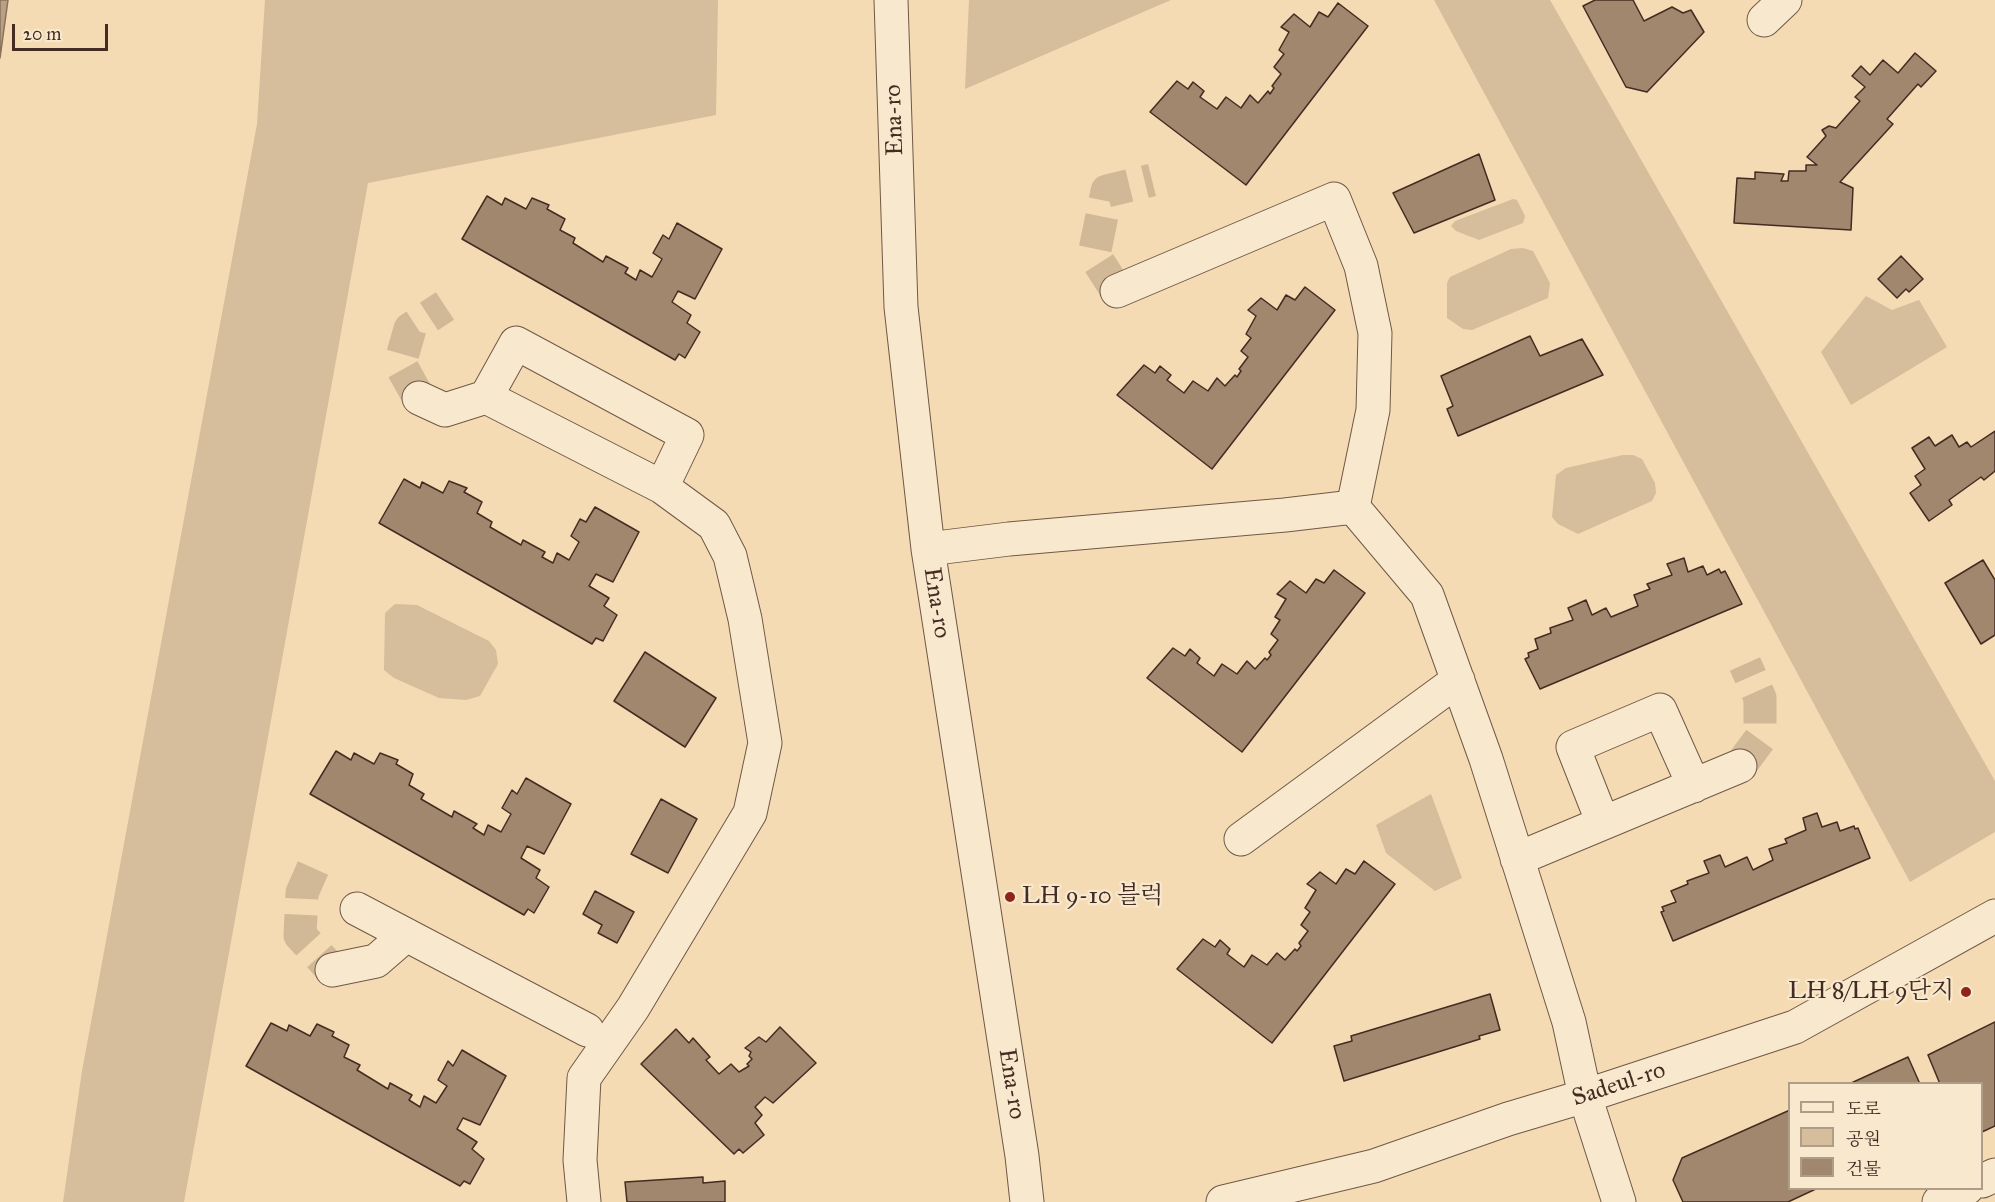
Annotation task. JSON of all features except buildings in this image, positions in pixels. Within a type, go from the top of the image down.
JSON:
[{"type":"street","name":"Ena-ro","points":[[891,0],[901,307],[928,549],[1022,1156],[1027,1202]]},
{"type":"street","points":[[1118,291],[1334,199],[1361,266],[1375,333],[1372,410],[1353,507]]},
{"type":"street","points":[[419,398],[445,410],[486,397],[516,342],[687,435],[662,487]]},
{"type":"street","points":[[486,397],[662,487],[714,525],[730,555],[745,619],[765,743],[750,813],[633,1008],[584,1078],[580,1160],[584,1202]]},
{"type":"street","points":[[928,549],[1009,539],[1353,507]]},
{"type":"street","points":[[1353,507],[1427,595],[1486,759],[1569,1022],[1585,1096],[1619,1202]]},
{"type":"street","points":[[1241,839],[1458,680]]},
{"type":"street","points":[[1603,823],[1573,747],[1660,710],[1694,786]]},
{"type":"street","points":[[1517,859],[1740,766]]},
{"type":"street","points":[[357,909],[587,1030]]},
{"type":"street","name":"Sadeul-ro","points":[[1223,1202],[1374,1166],[1508,1119],[1795,1027],[1995,916]]},
{"type":"street","points":[[332,970],[376,961],[406,935]]},
{"type":"street","points":[[1939,1202],[1963,1190]]},
{"type":"green space","points":[[265,0],[718,0],[716,115],[368,183],[184,1202],[63,1202],[82,1071],[257,124]]},
{"type":"green space","points":[[969,0],[1171,0],[965,89]]},
{"type":"green space","points":[[1434,0],[1550,0],[1995,781],[1995,832],[1910,882]]},
{"type":"green space","points":[[1513,199],[1517,200],[1525,216],[1523,223],[1479,240],[1456,231],[1451,226],[1455,221]]},
{"type":"green space","points":[[1523,248],[1533,251],[1550,283],[1548,298],[1472,330],[1463,329],[1447,318],[1447,283],[1450,277],[1511,249]]},
{"type":"green space","points":[[1866,296],[1892,310],[1919,300],[1947,347],[1851,405],[1821,352]]},
{"type":"green space","points":[[1623,455],[1633,455],[1642,459],[1655,483],[1656,493],[1652,501],[1578,534],[1558,524],[1552,517],[1556,475],[1566,468]]},
{"type":"green space","points":[[395,604],[417,605],[489,641],[496,650],[498,664],[480,696],[466,700],[439,698],[394,678],[384,670],[385,613]]},
{"type":"green space","points":[[1431,794],[1462,878],[1435,891],[1386,853],[1376,825]]},
{"type":"shaded area","points":[[0,0],[8,0],[0,58]]},
{"type":"tunnel","points":[[1117,291],[1094,255],[1107,191],[1152,180]]},
{"type":"tunnel","points":[[419,398],[400,364],[410,329],[445,306]]},
{"type":"tunnel","points":[[1740,766],[1760,739],[1760,698],[1745,664]]},
{"type":"tunnel","points":[[313,868],[302,893],[300,935],[332,970]]},
{"type":"place","name":"LH 9-10 블럭","points":[[1010,897]]},
{"type":"place","name":"LH 8/LH 9단지","points":[[1966,992]]}]
